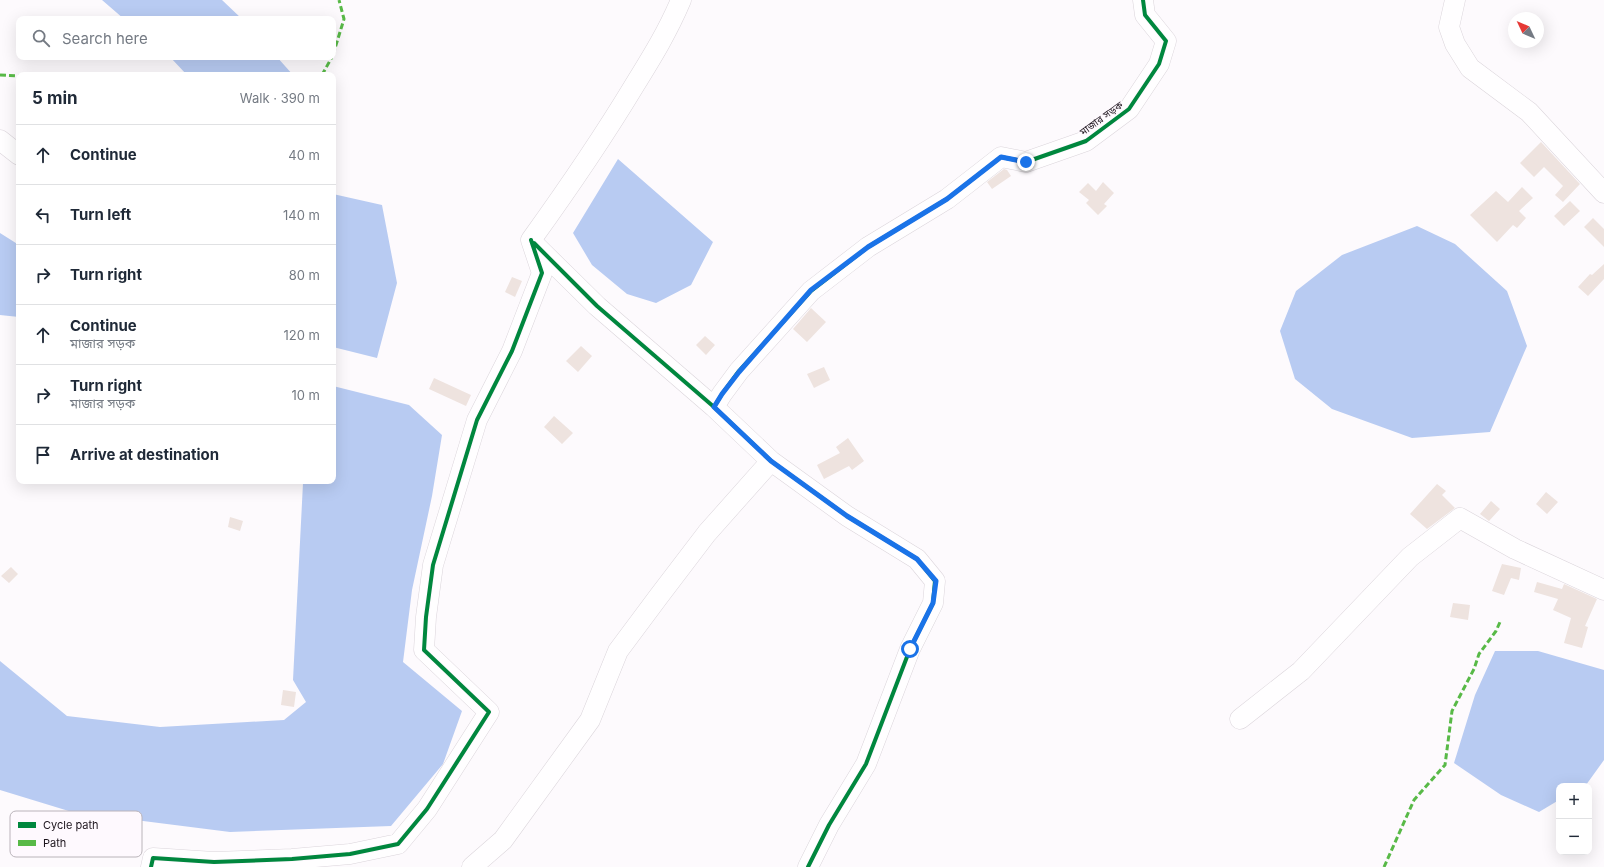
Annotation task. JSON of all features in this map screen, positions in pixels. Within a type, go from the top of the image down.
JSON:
[{"type":"street","points":[[531,240],[577,176],[624,103],[668,30],[681,0]]},
{"type":"street","name":"মাজার সড়ক","points":[[714,407],[739,372],[811,290],[868,247],[947,199],[1001,157],[1026,162],[1086,141],[1129,109],[1159,64],[1166,41],[1146,15],[1143,0]]},
{"type":"street","points":[[1455,0],[1448,26],[1455,44],[1470,68],[1529,112],[1604,193]]},
{"type":"street","points":[[0,140],[16,153]]},
{"type":"street","points":[[531,240],[597,306],[714,407],[771,461],[847,516],[917,559],[936,581],[933,603],[910,649],[866,764],[829,825],[808,867]]},
{"type":"street","points":[[151,867],[154,858],[214,862],[292,859],[350,854],[398,844],[427,809],[489,712],[424,650],[426,617],[433,565],[477,420],[512,351],[542,273],[531,240]]},
{"type":"street","points":[[472,867],[503,840],[590,720],[618,651],[707,532],[771,461]]},
{"type":"street","points":[[1240,719],[1301,671],[1410,557],[1460,518],[1515,549],[1604,590]]},
{"type":"water","points":[[102,0],[222,0],[239,16],[121,16]]},
{"type":"water","points":[[173,60],[280,60],[290,72],[184,72]]},
{"type":"water","points":[[618,159],[713,242],[691,285],[656,303],[627,294],[592,265],[573,233]]},
{"type":"water","points":[[336,195],[382,205],[397,283],[377,358],[336,348]]},
{"type":"water","points":[[1417,226],[1455,244],[1507,291],[1527,346],[1490,432],[1412,438],[1332,409],[1295,379],[1280,331],[1296,291],[1342,255]]},
{"type":"water","points":[[0,233],[16,243],[16,317],[0,315]]},
{"type":"water","points":[[336,387],[409,405],[442,435],[432,496],[412,590],[403,662],[462,711],[443,764],[391,826],[230,832],[142,821],[142,811],[69,811],[0,790],[0,661],[67,716],[160,727],[284,720],[306,702],[293,680],[303,484],[336,484]]},
{"type":"water","points":[[1495,651],[1538,651],[1604,670],[1604,760],[1587,783],[1556,783],[1556,802],[1539,812],[1501,795],[1454,763],[1475,695]]},
{"type":"building","points":[[1541,142],[1580,184],[1563,202],[1555,195],[1563,186],[1544,167],[1534,177],[1520,163]]},
{"type":"building","points":[[1004,169],[1007,170],[1011,176],[992,189],[987,182]]},
{"type":"building","points":[[1103,182],[1114,193],[1104,204],[1107,206],[1098,215],[1086,203],[1089,200],[1079,192],[1088,183],[1096,191]]},
{"type":"building","points":[[1522,187],[1533,198],[1519,211],[1526,218],[1517,228],[1513,225],[1497,242],[1470,215],[1496,191],[1508,202]]},
{"type":"building","points":[[1570,201],[1580,211],[1564,226],[1554,216]]},
{"type":"building","points":[[1593,218],[1604,229],[1604,247],[1584,227]]},
{"type":"building","points":[[1604,264],[1604,279],[1588,296],[1578,287],[1590,274],[1592,275]]},
{"type":"building","points":[[512,277],[522,281],[515,297],[505,292]]},
{"type":"building","points":[[811,308],[826,322],[807,342],[793,329]]},
{"type":"building","points":[[705,336],[715,345],[706,355],[696,345]]},
{"type":"building","points":[[581,346],[592,356],[578,372],[566,361]]},
{"type":"building","points":[[824,367],[830,380],[814,388],[807,374]]},
{"type":"building","points":[[434,378],[471,395],[466,406],[429,389]]},
{"type":"building","points":[[554,416],[573,433],[562,444],[544,427]]},
{"type":"building","points":[[848,438],[864,461],[852,470],[849,466],[824,479],[817,465],[840,453],[836,447]]},
{"type":"building","points":[[1437,484],[1446,491],[1442,495],[1455,508],[1427,529],[1410,514]]},
{"type":"building","points":[[1546,492],[1558,502],[1547,514],[1536,504]]},
{"type":"building","points":[[1491,501],[1500,509],[1489,521],[1480,514]]},
{"type":"building","points":[[230,517],[243,521],[240,531],[228,527]]},
{"type":"building","points":[[1502,564],[1521,568],[1519,580],[1511,578],[1504,595],[1492,591]]},
{"type":"building","points":[[11,567],[18,574],[9,583],[1,576]]},
{"type":"building","points":[[1537,582],[1562,589],[1564,584],[1597,599],[1585,626],[1588,627],[1582,648],[1564,643],[1571,618],[1553,610],[1558,599],[1534,592]]},
{"type":"building","points":[[1453,603],[1470,605],[1468,620],[1450,617]]},
{"type":"building","points":[[283,690],[296,692],[294,707],[281,705]]},
{"type":"marked path","points":[[336,45],[344,19],[339,0]]},
{"type":"marked path","points":[[324,72],[330,60]]},
{"type":"marked path","points":[[0,75],[16,76]]},
{"type":"marked path","points":[[1384,867],[1414,800],[1445,765],[1452,711],[1474,669],[1479,654],[1496,631],[1500,622]]},
{"type":"cycle path","points":[[714,407],[739,371],[811,291],[868,247],[947,199],[1001,157],[1026,162],[1086,141],[1129,109],[1159,64],[1166,41],[1145,15],[1143,0]]},
{"type":"cycle path","points":[[151,867],[153,858],[214,862],[292,859],[350,854],[398,844],[427,809],[489,712],[424,650],[426,617],[433,565],[477,420],[512,351],[542,273],[531,240]]},
{"type":"cycle path","points":[[534,243],[597,306],[714,407],[771,461],[847,516],[917,559],[935,581],[933,603],[910,649],[866,764],[829,825],[808,867]]},
{"type":"route","points":[[910,649],[933,603],[936,581],[917,559],[847,516],[771,461],[714,407],[739,372],[811,290],[868,247],[947,199],[1001,157],[1026,162]]}]
